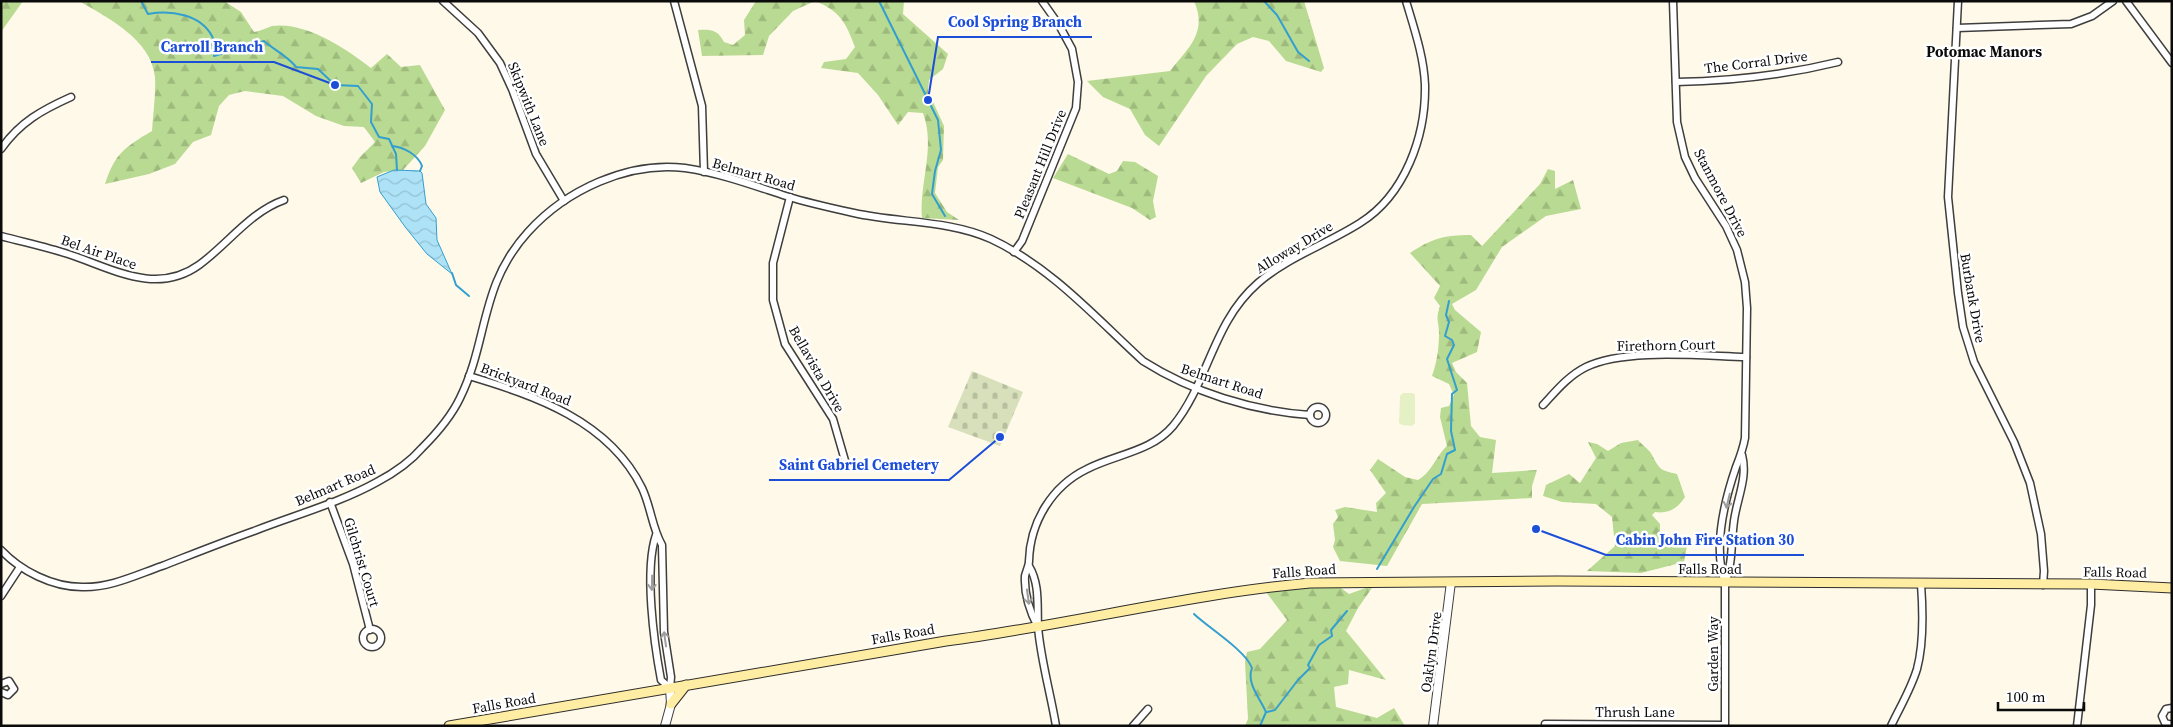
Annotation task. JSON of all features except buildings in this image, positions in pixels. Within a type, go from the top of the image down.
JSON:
[{"type":"main road","name":"Falls Road","points":[[449,726],[1038,627],[1094,615],[1271,587],[1376,582],[1452,582],[2091,584],[2172,588]]},
{"type":"main road","points":[[671,704],[678,693],[687,685]]},
{"type":"street","name":"Skipwith Lane","points":[[443,1],[478,33],[500,63],[512,88],[536,154],[564,201]]},
{"type":"street","points":[[674,1],[702,106],[704,172]]},
{"type":"street","name":"Pleasant Hill Drive","points":[[1014,252],[1022,241],[1076,108],[1078,82],[1074,54],[1059,25],[1042,1]]},
{"type":"street","name":"Alloway Drive","points":[[1056,726],[1038,627],[1028,604],[1025,576],[1031,540],[1039,516],[1052,496],[1086,469],[1154,443],[1172,428],[1195,388],[1223,327],[1246,294],[1258,283],[1284,264],[1361,223],[1388,198],[1402,178],[1417,142],[1423,115],[1425,84],[1421,59],[1406,1]]},
{"type":"street","name":"Stanmore Drive","points":[[1673,1],[1677,122],[1685,157],[1695,178],[1726,226],[1737,250],[1745,282],[1747,308],[1745,438],[1742,455],[1736,466],[1723,519],[1720,568],[1725,583]]},
{"type":"street","name":"Burbank Drive","points":[[1958,1],[1948,198],[1958,293],[1963,327],[1974,362],[2014,442],[2030,483],[2040,534],[2044,571],[2043,585]]},
{"type":"street","points":[[1957,28],[2071,24],[2092,16],[2113,1]]},
{"type":"street","points":[[2126,1],[2172,63]]},
{"type":"street","name":"The Corral Drive","points":[[1676,82],[1719,81],[1756,77],[1838,62]]},
{"type":"street","points":[[1,149],[24,122],[39,112],[71,97]]},
{"type":"street","name":"Belmart Road","points":[[1,550],[20,566],[44,579],[64,585],[83,587],[105,585],[120,582],[330,502],[379,481],[417,454],[449,417],[469,376],[487,304],[502,268],[529,231],[564,201],[596,183],[628,172],[664,168],[730,177],[790,198],[857,214],[961,230],[989,238],[1049,275],[1143,361],[1162,373],[1195,388],[1270,410],[1310,415]]},
{"type":"street","name":"Bellavista Drive","points":[[790,198],[773,263],[772,300],[786,344],[833,419],[846,464]]},
{"type":"street","name":"Bel Air Place","points":[[1,236],[68,254],[138,279],[157,279],[180,274],[198,266],[267,206],[284,200]]},
{"type":"street","name":"Firethorn Court","points":[[1543,405],[1573,375],[1607,359],[1636,356],[1746,357]]},
{"type":"street","name":"Brickyard Road","points":[[469,376],[541,401],[578,418],[593,428],[619,455],[642,488],[652,515],[656,535],[662,545],[664,632],[671,677],[671,704],[665,726]]},
{"type":"street","name":"Stanmore Drive","points":[[1725,583],[1731,568],[1734,520],[1746,468],[1742,455]]},
{"type":"street","name":"Gilchrist Court","points":[[330,502],[353,564],[370,630]]},
{"type":"street","name":"Brickyard Road","points":[[656,535],[652,546],[654,634],[661,680],[670,688]]},
{"type":"street","points":[[1,596],[20,566]]},
{"type":"street","name":"Oaklyn Drive","points":[[1433,726],[1452,582]]},
{"type":"street","name":"Garden Way","points":[[1725,583],[1725,725]]},
{"type":"street","points":[[1891,726],[1908,693],[1917,668],[1921,626],[1921,584]]},
{"type":"street","points":[[2077,726],[2091,605],[2091,584]]},
{"type":"street","points":[[1,692],[8,695],[14,691],[13,684],[2,680]]},
{"type":"street","points":[[2172,708],[2166,709],[2162,716],[2165,723],[2172,725]]},
{"type":"street","points":[[1133,726],[1148,709]]},
{"type":"street","name":"Thrush Lane","points":[[1545,724],[1725,725]]},
{"type":"green space","points":[[1,1],[23,1],[1,32]]},
{"type":"green space","points":[[79,1],[224,1],[241,12],[254,32],[272,26],[298,28],[338,45],[371,68],[387,54],[401,67],[420,65],[445,110],[425,146],[403,170],[384,172],[361,183],[352,168],[375,142],[364,127],[344,126],[316,116],[283,96],[245,91],[229,95],[219,106],[211,135],[193,142],[175,164],[149,174],[105,184],[113,165],[122,152],[152,131],[155,77],[146,51],[137,41],[115,22]]},
{"type":"green space","points":[[756,1],[815,1],[793,11],[769,36],[763,55],[702,56],[698,30],[714,31],[724,42],[733,45],[745,35],[744,20]]},
{"type":"green space","points":[[815,1],[904,1],[903,14],[948,54],[943,69],[929,80],[928,91],[944,126],[943,160],[938,167],[935,193],[947,212],[959,220],[922,218],[928,153],[927,126],[923,113],[908,112],[898,125],[878,95],[858,73],[821,68],[824,62],[846,59],[855,47],[841,19],[831,9]]},
{"type":"green space","points":[[1194,1],[1304,1],[1324,68],[1321,72],[1286,61],[1269,41],[1253,37],[1237,44],[1206,76],[1159,146],[1145,135],[1130,109],[1103,97],[1087,81],[1170,71],[1189,47],[1197,31],[1199,22],[1198,12]]},
{"type":"green space","points":[[1068,154],[1109,174],[1117,171],[1123,161],[1135,162],[1158,176],[1153,201],[1156,217],[1150,220],[1132,208],[1053,178]]},
{"type":"green space","points":[[1548,169],[1555,171],[1555,189],[1573,180],[1581,209],[1546,216],[1502,247],[1476,290],[1452,304],[1455,310],[1481,332],[1477,352],[1452,363],[1456,372],[1467,383],[1471,426],[1480,437],[1496,440],[1492,473],[1537,470],[1532,486],[1532,498],[1422,504],[1387,566],[1340,561],[1333,547],[1335,540],[1333,524],[1338,517],[1335,510],[1345,507],[1377,512],[1376,503],[1386,493],[1370,470],[1378,459],[1405,477],[1418,480],[1431,468],[1447,446],[1440,417],[1441,408],[1449,406],[1454,395],[1449,384],[1432,376],[1438,350],[1439,333],[1437,318],[1440,306],[1434,298],[1440,286],[1410,253],[1439,238],[1453,236],[1471,235],[1482,246],[1540,184]]},
{"type":"green space","points":[[972,371],[1023,392],[1000,446],[948,427]]},
{"type":"green space","points":[[1403,393],[1413,393],[1415,395],[1415,423],[1412,426],[1399,423],[1400,396]]},
{"type":"green space","points":[[1638,440],[1650,451],[1661,469],[1677,474],[1685,497],[1673,509],[1665,512],[1655,512],[1652,515],[1660,524],[1660,538],[1665,543],[1687,546],[1684,562],[1641,573],[1587,571],[1615,546],[1612,517],[1596,504],[1562,502],[1543,496],[1546,485],[1569,474],[1580,483],[1596,458],[1588,442],[1597,444],[1608,451],[1621,443]]},
{"type":"green space","points":[[1337,585],[1349,594],[1374,585],[1358,608],[1346,631],[1386,680],[1349,670],[1348,684],[1334,687],[1336,707],[1377,718],[1394,708],[1405,726],[1245,726],[1248,719],[1245,662],[1247,652],[1260,649],[1287,620],[1266,592]]},
{"type":"water","points":[[394,170],[420,171],[422,173],[426,204],[436,218],[437,240],[452,274],[427,254],[380,192],[377,177]]},
{"type":"waterway","points":[[141,1],[148,14],[175,13],[193,18],[200,23],[213,38],[214,56],[264,41],[296,67],[318,69],[335,85],[358,86],[372,104],[371,122],[379,137],[389,139],[396,154],[397,170]]},
{"type":"waterway","points":[[879,1],[938,120],[941,150],[935,171],[932,194],[945,216]]},
{"type":"waterway","points":[[1264,1],[1277,15],[1298,52],[1309,61]]},
{"type":"waterway","points":[[392,146],[406,150],[414,155],[422,166],[420,171]]},
{"type":"waterway","points":[[452,273],[456,285],[469,296]]},
{"type":"waterway","points":[[1377,569],[1414,507],[1433,479],[1441,474],[1447,454],[1455,450],[1451,431],[1452,394],[1457,390],[1447,359],[1454,345],[1452,340],[1445,336],[1449,322],[1446,315],[1449,301]]},
{"type":"waterway","points":[[1267,712],[1275,710],[1298,680],[1310,668],[1308,665],[1319,645],[1332,636],[1331,630],[1347,611]]},
{"type":"waterway","points":[[1194,614],[1235,647],[1248,661],[1252,668],[1252,685],[1266,712],[1260,726]]},
{"type":"place","name":"Carroll Branch","points":[[335,85]]},
{"type":"place","name":"Cool Spring Branch","points":[[928,100]]},
{"type":"place","name":"Saint Gabriel Cemetery","points":[[1000,437]]},
{"type":"place","name":"Cabin John Fire Station 30","points":[[1536,529]]},
{"type":"district","name":"Potomac Manors","points":[[1984,52]]}]
